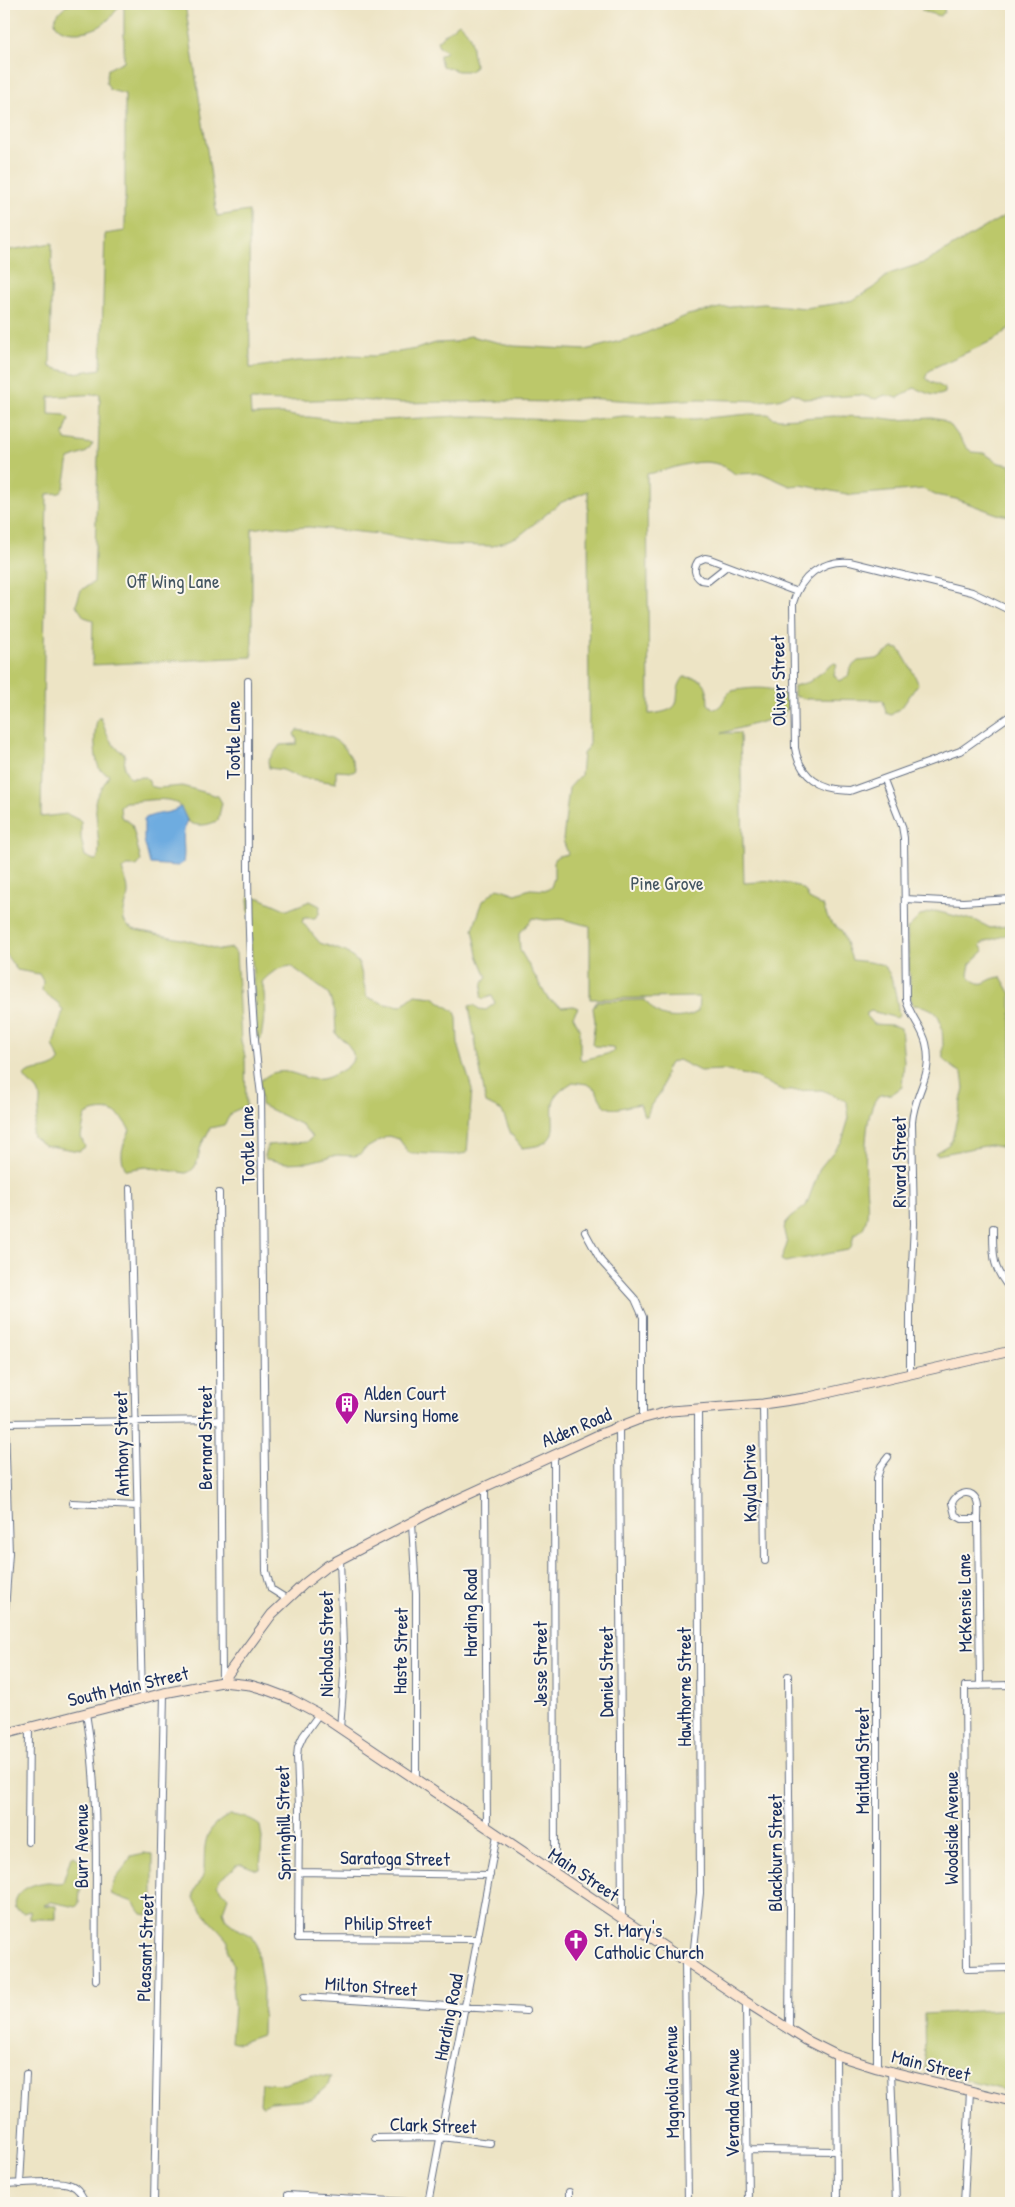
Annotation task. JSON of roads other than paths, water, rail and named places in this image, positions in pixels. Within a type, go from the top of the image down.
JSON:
[{"type":"main road","name":"Alden Road","points":[[222,1682],[265,1623],[287,1599],[317,1574],[340,1559],[554,1454],[620,1426],[671,1411],[763,1404],[814,1397],[1011,1351]]},
{"type":"main road","name":"South Main Street","points":[[4,1734],[164,1693],[222,1682],[262,1688]]},
{"type":"main road","name":"Main Street","points":[[262,1688],[290,1699],[319,1714],[689,1964],[814,2045],[836,2055],[877,2068],[1011,2101]]},
{"type":"street","points":[[727,566],[708,581],[699,579],[695,573],[696,565],[703,559],[710,559],[796,592],[805,578],[815,570],[826,565],[844,562],[964,589],[988,598],[1011,611]]},
{"type":"street","name":"Oliver Street","points":[[796,592],[793,614],[794,743],[800,765],[814,782],[838,791],[855,790],[960,751],[1011,715]]},
{"type":"street","name":"Tootle Lane","points":[[248,681],[250,937],[253,1036],[261,1095],[266,1570],[271,1589],[287,1599]]},
{"type":"street","name":"Rivard Street","points":[[884,780],[903,832],[906,1000],[911,1016],[925,1040],[927,1062],[926,1080],[914,1108],[912,1122],[914,1224],[910,1307],[910,1374]]},
{"type":"street","points":[[905,899],[963,902],[1011,899]]},
{"type":"street","name":"Anthony Street","points":[[130,1188],[142,1699]]},
{"type":"street","name":"Bernard Street","points":[[219,1194],[222,1682]]},
{"type":"street","points":[[993,1228],[995,1268],[1011,1290]]},
{"type":"street","points":[[585,1232],[601,1261],[635,1299],[640,1309],[644,1332],[643,1418]]},
{"type":"street","name":"Kayla Drive","points":[[763,1404],[766,1560]]},
{"type":"street","name":"Hawthorne Street","points":[[689,1964],[700,1893],[698,1408]]},
{"type":"street","points":[[4,1626],[8,1553],[4,1423],[220,1420]]},
{"type":"street","name":"Daniel Street","points":[[620,1426],[622,1919]]},
{"type":"street","name":"Jesse Street","points":[[554,1454],[556,1874]]},
{"type":"street","name":"Maitland Street","points":[[877,2068],[877,1478],[881,1466],[888,1457]]},
{"type":"street","name":"Harding Road","points":[[485,1487],[487,1828]]},
{"type":"street","name":"McKensie Lane","points":[[978,1519],[962,1519],[957,1516],[952,1509],[955,1498],[964,1493],[974,1496],[978,1503],[980,1686]]},
{"type":"street","points":[[72,1503],[138,1506]]},
{"type":"street","name":"Haste Street","points":[[412,1523],[416,1594],[416,1779]]},
{"type":"street","name":"Nicholas Street","points":[[340,1559],[344,1675],[340,1729]]},
{"type":"street","name":"Blackburn Street","points":[[788,1676],[789,2029]]},
{"type":"street","points":[[980,1686],[1011,1685]]},
{"type":"street","name":"Woodside Avenue","points":[[980,1686],[965,1686],[968,1969],[1011,1968]]},
{"type":"street","name":"Pleasant Street","points":[[154,2203],[164,1693]]},
{"type":"street","name":"Burr Avenue","points":[[86,1713],[94,1760],[96,1808],[96,1980]]},
{"type":"street","name":"Springhill Street","points":[[298,1938],[297,1756],[298,1747],[303,1736],[319,1714]]},
{"type":"street","points":[[28,1842],[29,1727]]},
{"type":"street","name":"Harding Road","points":[[427,2203],[466,2007],[497,1835]]},
{"type":"street","name":"Saratoga Street","points":[[299,1872],[490,1875]]},
{"type":"street","name":"Philip Street","points":[[298,1938],[478,1939]]},
{"type":"street","name":"Magnolia Avenue","points":[[688,2203],[689,1964]]},
{"type":"street","name":"Milton Street","points":[[304,1997],[526,2011]]},
{"type":"street","name":"Veranda Avenue","points":[[746,2002],[748,2203]]},
{"type":"street","points":[[836,2055],[837,2203]]},
{"type":"street","points":[[891,2071],[896,2203]]},
{"type":"street","points":[[20,2184],[26,2074]]},
{"type":"street","points":[[964,2203],[970,2091]]},
{"type":"street","name":"Clark Street","points":[[375,2138],[441,2137],[490,2143]]},
{"type":"street","points":[[747,2150],[836,2151]]},
{"type":"street","points":[[4,2184],[62,2183],[72,2185],[82,2195],[85,2203]]},
{"type":"street","points":[[569,2192],[569,2203]]},
{"type":"street","points":[[288,2195],[427,2203]]},
{"type":"water","points":[[181,807],[187,820],[183,837],[183,863],[178,866],[150,864],[144,840],[144,819]]},
{"type":"place","name":"Alden Court Nursing Home","points":[[347,1425]]},
{"type":"place","name":"St. Mary's Catholic Church","points":[[576,1962]]},
{"type":"park label","name":"Off Wing Lane","points":[[173,581]]},
{"type":"park label","name":"Pine Grove","points":[[667,883]]}]
